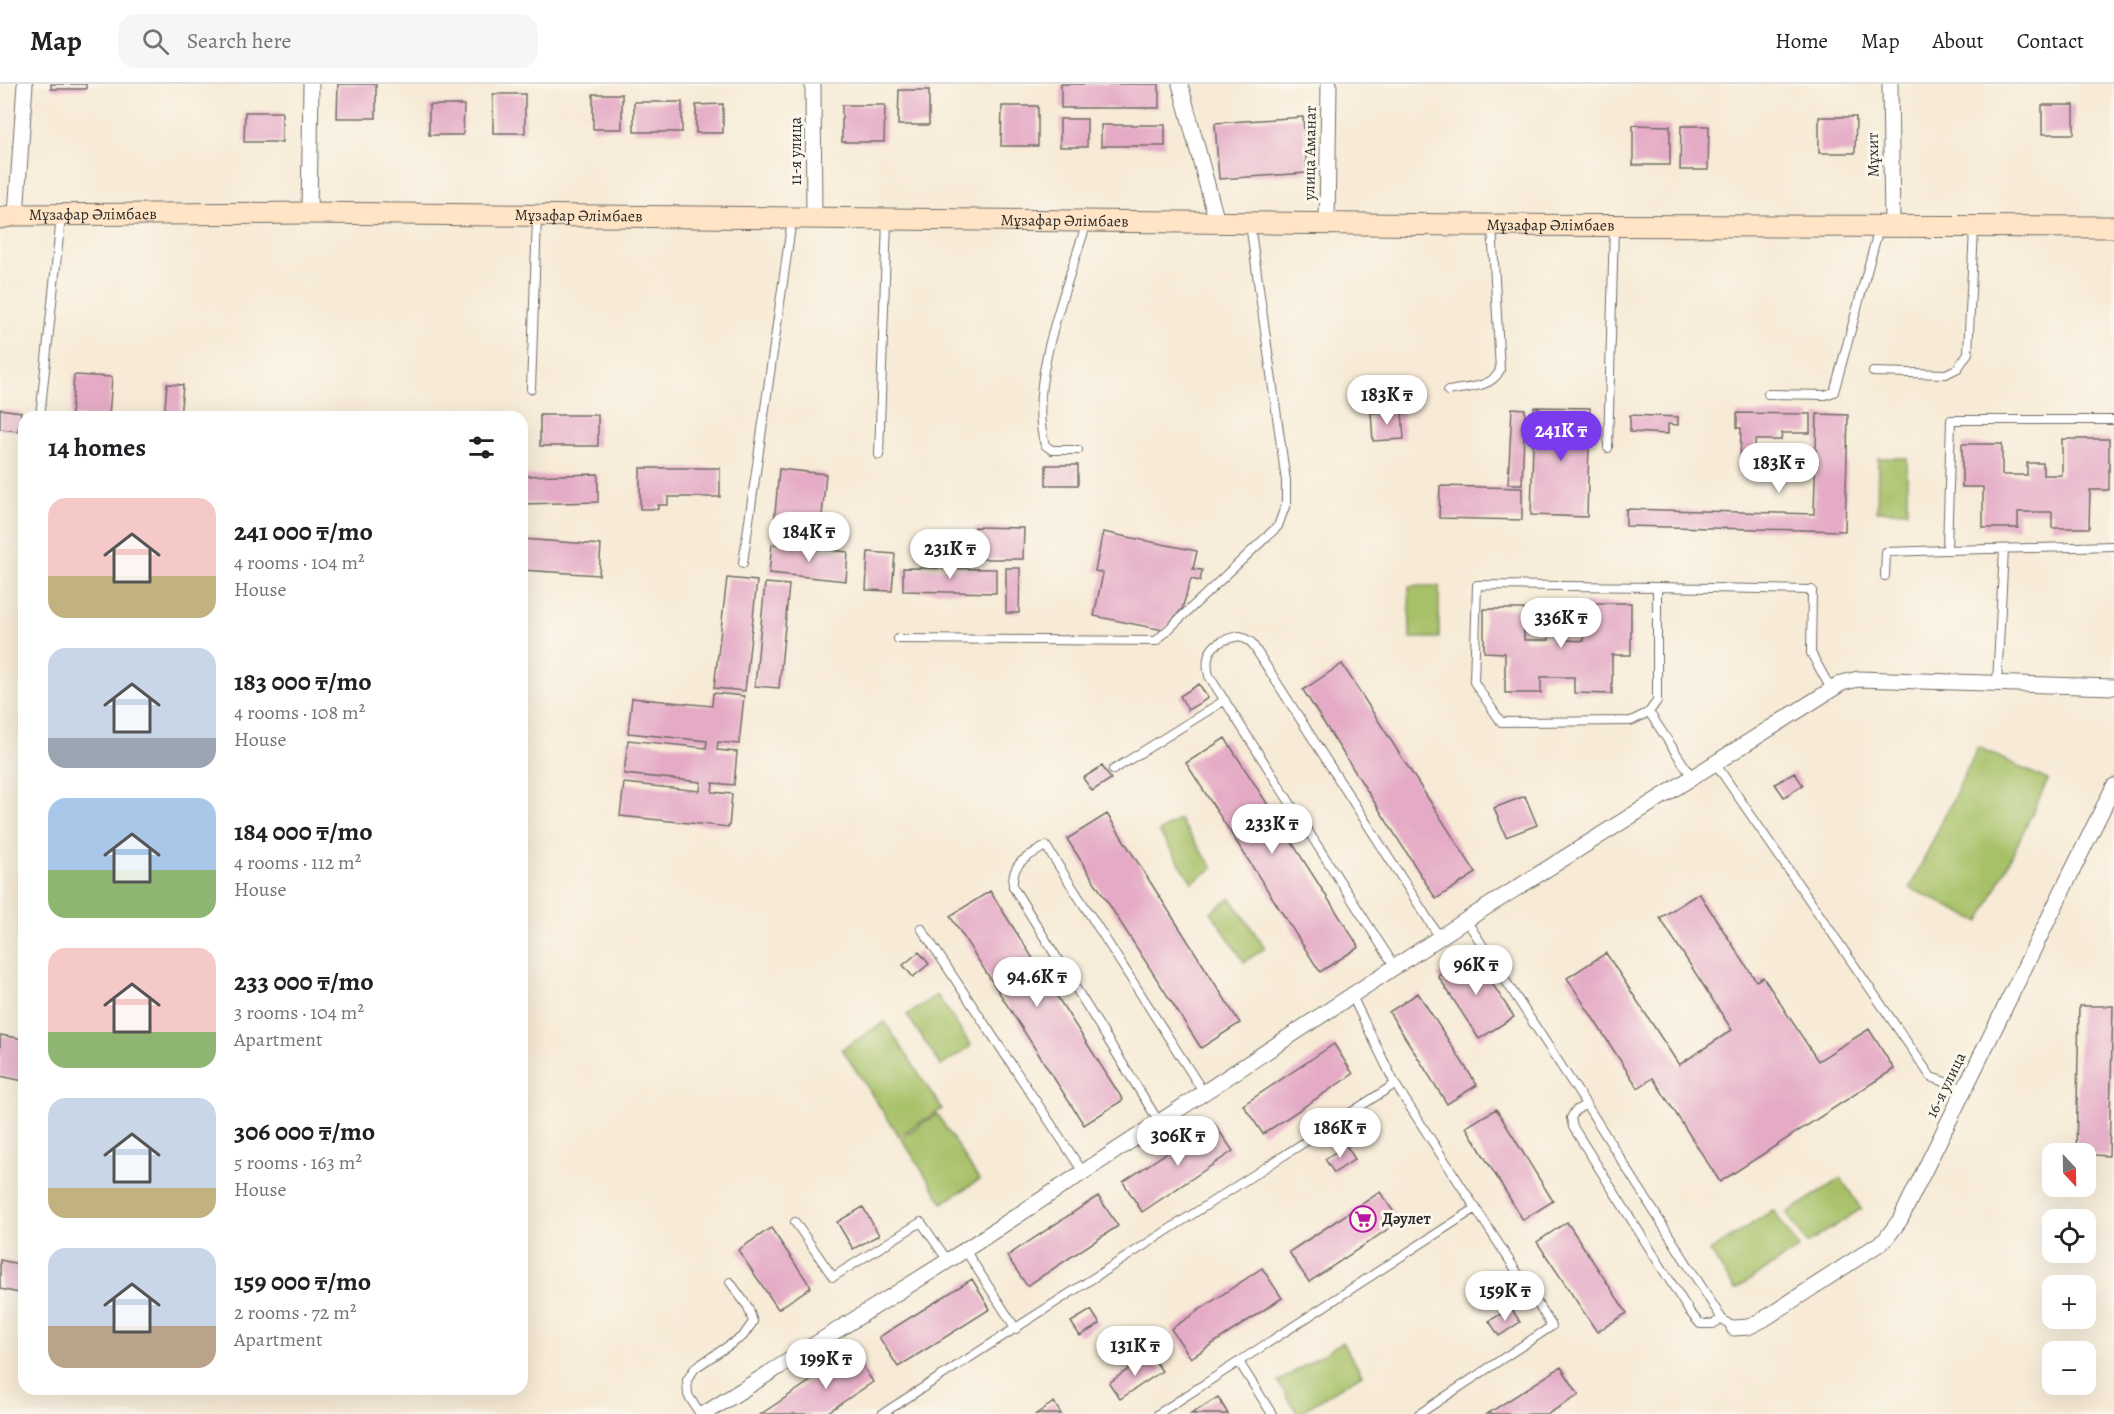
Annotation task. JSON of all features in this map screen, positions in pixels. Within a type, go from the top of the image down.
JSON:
[{"type":"street","points":[[8,217],[25,84]]},
{"type":"street","points":[[309,213],[310,84]]},
{"type":"street","name":"11-я улица","points":[[813,84],[814,218]]},
{"type":"street","points":[[1180,84],[1217,222]]},
{"type":"street","name":"улица Аманат","points":[[1327,224],[1329,84]]},
{"type":"street","name":"Мұхит","points":[[1886,224],[1890,84]]},
{"type":"street","name":"Мұзафар Әлімбаев","points":[[8,217],[309,213],[1327,224],[1886,224],[2114,227]]},
{"type":"street","points":[[702,1414],[948,1261],[1466,920],[1842,682],[1858,679],[2114,687]]},
{"type":"street","name":"16-я улица","points":[[1734,1328],[1748,1327],[1764,1319],[1885,1240],[1900,1220],[2114,786]]},
{"type":"lane","points":[[41,411],[61,215]]},
{"type":"lane","points":[[531,389],[537,215]]},
{"type":"lane","points":[[743,563],[792,217]]},
{"type":"lane","points":[[879,455],[887,219]]},
{"type":"lane","points":[[1078,450],[1052,450],[1045,445],[1041,395],[1044,367],[1088,221]]},
{"type":"lane","points":[[898,639],[1156,641],[1278,526],[1286,504],[1286,481],[1250,223]]},
{"type":"lane","points":[[1768,394],[1825,395],[1834,392],[1886,224]]},
{"type":"lane","points":[[1448,391],[1488,383],[1497,378],[1500,370],[1492,225]]},
{"type":"lane","points":[[1608,448],[1614,225]]},
{"type":"lane","points":[[1873,372],[1947,374],[1958,368],[1968,353],[1974,225]]},
{"type":"lane","points":[[1947,550],[1951,420],[2114,420]]},
{"type":"lane","points":[[1885,576],[1886,552],[2114,546]]},
{"type":"lane","points":[[1997,683],[2004,550]]},
{"type":"lane","points":[[1657,587],[1657,701],[1649,712],[1631,722],[1501,722],[1474,682],[1477,585],[1657,587],[1812,590],[1811,653],[1832,689]]},
{"type":"lane","points":[[1395,967],[1209,676],[1206,662],[1210,649],[1228,638],[1240,636],[1251,642],[1440,938]]},
{"type":"lane","points":[[1113,770],[1225,700]]},
{"type":"lane","points":[[1649,712],[1692,777]]},
{"type":"lane","points":[[1715,763],[1931,1077],[1964,1089]]},
{"type":"lane","points":[[1159,1122],[1013,887],[1012,874],[1017,863],[1046,846],[1204,1093]]},
{"type":"lane","points":[[1466,920],[1722,1319],[1734,1328]]},
{"type":"lane","points":[[921,928],[1083,1172]]},
{"type":"lane","points":[[1352,996],[1395,1084],[1552,1326],[1419,1414]]},
{"type":"lane","points":[[882,1414],[1395,1084]]},
{"type":"lane","points":[[1586,1104],[1575,1111],[1571,1118],[1573,1127],[1700,1324],[1713,1324],[1722,1319]]},
{"type":"lane","points":[[1158,1414],[1476,1208]]},
{"type":"lane","points":[[795,1222],[833,1277],[921,1222],[948,1261]]},
{"type":"lane","points":[[965,1250],[1016,1329]]},
{"type":"lane","points":[[702,1414],[688,1395],[687,1380],[695,1368],[743,1336],[753,1322],[748,1307],[730,1282]]},
{"type":"lane","points":[[1239,1362],[1272,1414]]},
{"type":"green space","points":[[1878,458],[1907,458],[1907,511],[1877,511]]},
{"type":"green space","points":[[1409,586],[1439,586],[1439,638],[1410,638]]},
{"type":"green space","points":[[1978,747],[2048,780],[1980,922],[1910,888]]},
{"type":"green space","points":[[1179,819],[1213,868],[1192,882],[1159,832]]},
{"type":"green space","points":[[1231,898],[1265,948],[1244,962],[1211,912]]},
{"type":"green space","points":[[937,995],[971,1046],[941,1066],[907,1015]]},
{"type":"green space","points":[[885,1022],[942,1109],[899,1136],[842,1049]]},
{"type":"green space","points":[[937,1114],[979,1180],[943,1203],[901,1138]]},
{"type":"green space","points":[[1841,1178],[1861,1209],[1807,1244],[1787,1213]]},
{"type":"green space","points":[[1773,1210],[1799,1248],[1735,1290],[1710,1251]]},
{"type":"green space","points":[[1342,1342],[1362,1374],[1298,1414],[1278,1382]]},
{"type":"building","points":[[51,84],[86,84],[86,89],[51,89]]},
{"type":"building","points":[[338,84],[376,84],[376,118],[337,118]]},
{"type":"building","points":[[1061,84],[1159,84],[1159,108],[1061,108]]},
{"type":"building","points":[[899,90],[929,90],[929,125],[898,125]]},
{"type":"building","points":[[493,94],[525,94],[525,133],[493,133]]},
{"type":"building","points":[[593,94],[622,94],[622,129],[593,129]]},
{"type":"building","points":[[634,102],[682,102],[682,132],[634,132]]},
{"type":"building","points":[[723,104],[723,133],[696,133],[696,105]]},
{"type":"building","points":[[429,105],[464,105],[463,135],[429,135]]},
{"type":"building","points":[[842,105],[885,105],[884,142],[842,142]]},
{"type":"building","points":[[2042,105],[2074,105],[2074,134],[2042,134]]},
{"type":"building","points":[[1002,106],[1038,106],[1038,146],[1001,146]]},
{"type":"building","points":[[245,112],[282,112],[282,142],[244,142]]},
{"type":"building","points":[[1303,117],[1307,173],[1219,179],[1215,123]]},
{"type":"building","points":[[1819,117],[1856,117],[1855,153],[1819,153]]},
{"type":"building","points":[[1060,119],[1087,119],[1087,147],[1060,147]]},
{"type":"building","points":[[1101,125],[1165,125],[1165,146],[1101,146]]},
{"type":"building","points":[[1633,125],[1670,126],[1670,165],[1633,165]]},
{"type":"building","points":[[1681,126],[1709,126],[1708,170],[1680,170]]},
{"type":"building","points":[[74,375],[112,377],[109,411],[71,411]]},
{"type":"building","points":[[167,384],[183,385],[181,411],[165,411]]},
{"type":"building","points":[[1534,407],[1590,408],[1587,517],[1531,515]]},
{"type":"building","points":[[1512,408],[1525,409],[1522,484],[1508,484]]},
{"type":"building","points":[[0,409],[18,412],[18,431],[0,429]]},
{"type":"building","points":[[1402,411],[1404,439],[1373,441],[1371,413]]},
{"type":"building","points":[[1737,413],[1810,414],[1810,433],[1782,433],[1781,440],[1755,440],[1755,468],[1740,468],[1741,428],[1737,428]]},
{"type":"building","points":[[1817,414],[1848,415],[1845,531],[1626,526],[1626,509],[1814,514]]},
{"type":"building","points":[[540,415],[598,415],[598,446],[540,446]]},
{"type":"building","points":[[1630,415],[1678,417],[1678,425],[1668,424],[1668,434],[1630,432]]},
{"type":"building","points":[[2062,439],[2109,439],[2109,490],[2090,490],[2089,528],[2052,528],[2052,512],[2018,512],[2018,528],[1983,528],[1983,487],[1962,487],[1962,444],[2002,444],[2002,475],[2027,475],[2027,463],[2043,463],[2043,475],[2062,475]]},
{"type":"building","points":[[1046,465],[1078,465],[1078,485],[1046,485]]},
{"type":"building","points":[[640,468],[720,468],[720,497],[668,497],[668,505],[658,505],[658,509],[640,509]]},
{"type":"building","points":[[779,469],[826,474],[822,516],[788,513],[786,526],[774,524]]},
{"type":"building","points":[[598,474],[598,502],[528,504],[528,476]]},
{"type":"building","points":[[1440,486],[1522,488],[1522,520],[1439,518]]},
{"type":"building","points":[[974,527],[1024,528],[1023,559],[973,559]]},
{"type":"building","points":[[1103,532],[1197,551],[1193,569],[1202,570],[1200,581],[1191,579],[1182,609],[1163,630],[1094,616],[1103,573],[1095,571]]},
{"type":"building","points":[[528,539],[601,545],[599,575],[528,570]]},
{"type":"building","points":[[772,544],[848,552],[846,581],[769,573]]},
{"type":"building","points":[[868,552],[895,554],[892,591],[866,590]]},
{"type":"building","points":[[903,568],[996,569],[996,593],[903,591]]},
{"type":"building","points":[[1006,568],[1020,568],[1019,613],[1006,613]]},
{"type":"building","points":[[727,578],[757,581],[745,691],[714,688]]},
{"type":"building","points":[[765,583],[789,585],[779,688],[755,686]]},
{"type":"building","points":[[1584,603],[1631,603],[1631,655],[1612,655],[1612,694],[1574,693],[1574,677],[1541,677],[1541,693],[1505,693],[1505,653],[1484,652],[1484,609],[1524,609],[1524,640],[1549,640],[1549,628],[1565,628],[1565,640],[1584,641]]},
{"type":"building","points":[[1342,664],[1476,873],[1436,899],[1303,690]]},
{"type":"building","points":[[1199,684],[1208,698],[1188,710],[1180,696]]},
{"type":"building","points":[[713,693],[744,696],[739,744],[718,742],[717,750],[737,752],[734,785],[713,783],[712,792],[732,794],[729,827],[620,816],[624,783],[700,791],[701,782],[624,774],[628,740],[706,748],[707,741],[628,733],[632,698],[712,706]]},
{"type":"building","points":[[1225,738],[1359,947],[1320,972],[1186,763]]},
{"type":"building","points":[[1102,766],[1111,779],[1092,791],[1083,778]]},
{"type":"building","points":[[1794,772],[1803,785],[1784,797],[1775,784]]},
{"type":"building","points":[[1525,796],[1537,825],[1506,837],[1494,808]]},
{"type":"building","points":[[1107,814],[1240,1023],[1201,1048],[1067,839]]},
{"type":"building","points":[[990,891],[1123,1100],[1084,1125],[950,916]]},
{"type":"building","points":[[1699,893],[1756,981],[1763,977],[1818,1061],[1869,1029],[1894,1069],[1720,1182],[1653,1078],[1638,1088],[1567,978],[1606,953],[1679,1065],[1732,1030],[1660,918]]},
{"type":"building","points":[[919,952],[929,964],[913,977],[903,965]]},
{"type":"building","points":[[1473,954],[1514,1017],[1479,1039],[1438,976]]},
{"type":"building","points":[[1418,993],[1477,1085],[1447,1104],[1389,1012]]},
{"type":"building","points":[[2079,1006],[2113,1006],[2109,1156],[2096,1155],[2096,1143],[2076,1143]]},
{"type":"building","points":[[0,1035],[18,1038],[18,1080],[0,1076]]},
{"type":"building","points":[[1334,1044],[1353,1074],[1263,1134],[1243,1105]]},
{"type":"building","points":[[1496,1109],[1553,1201],[1523,1220],[1466,1127]]},
{"type":"building","points":[[1213,1122],[1233,1151],[1142,1212],[1123,1182]]},
{"type":"building","points":[[1346,1145],[1355,1159],[1334,1173],[1325,1159]]},
{"type":"building","points":[[1380,1192],[1400,1221],[1309,1282],[1289,1252]]},
{"type":"building","points":[[1098,1196],[1118,1226],[1027,1286],[1007,1256]]},
{"type":"building","points":[[863,1207],[879,1235],[853,1249],[837,1222]]},
{"type":"building","points":[[1567,1222],[1627,1313],[1597,1332],[1537,1242]]},
{"type":"building","points":[[771,1228],[811,1287],[778,1309],[738,1250]]},
{"type":"building","points":[[0,1260],[18,1264],[18,1293],[0,1289]]},
{"type":"building","points":[[1262,1268],[1282,1298],[1191,1358],[1171,1329]]},
{"type":"building","points":[[972,1279],[990,1309],[898,1367],[879,1337]]},
{"type":"building","points":[[1511,1308],[1520,1322],[1499,1336],[1489,1321]]},
{"type":"building","points":[[1091,1310],[1100,1324],[1080,1336],[1071,1322]]},
{"type":"building","points":[[854,1352],[873,1382],[825,1414],[761,1414]]},
{"type":"building","points":[[1150,1354],[1162,1371],[1120,1399],[1109,1383]]},
{"type":"building","points":[[1561,1367],[1579,1395],[1548,1414],[1487,1414]]},
{"type":"building","points":[[1218,1397],[1228,1414],[1191,1414]]},
{"type":"building","points":[[1054,1402],[1061,1414],[1036,1414]]},
{"type":"place","name":"Дәулет","points":[[1363,1219]]}]
